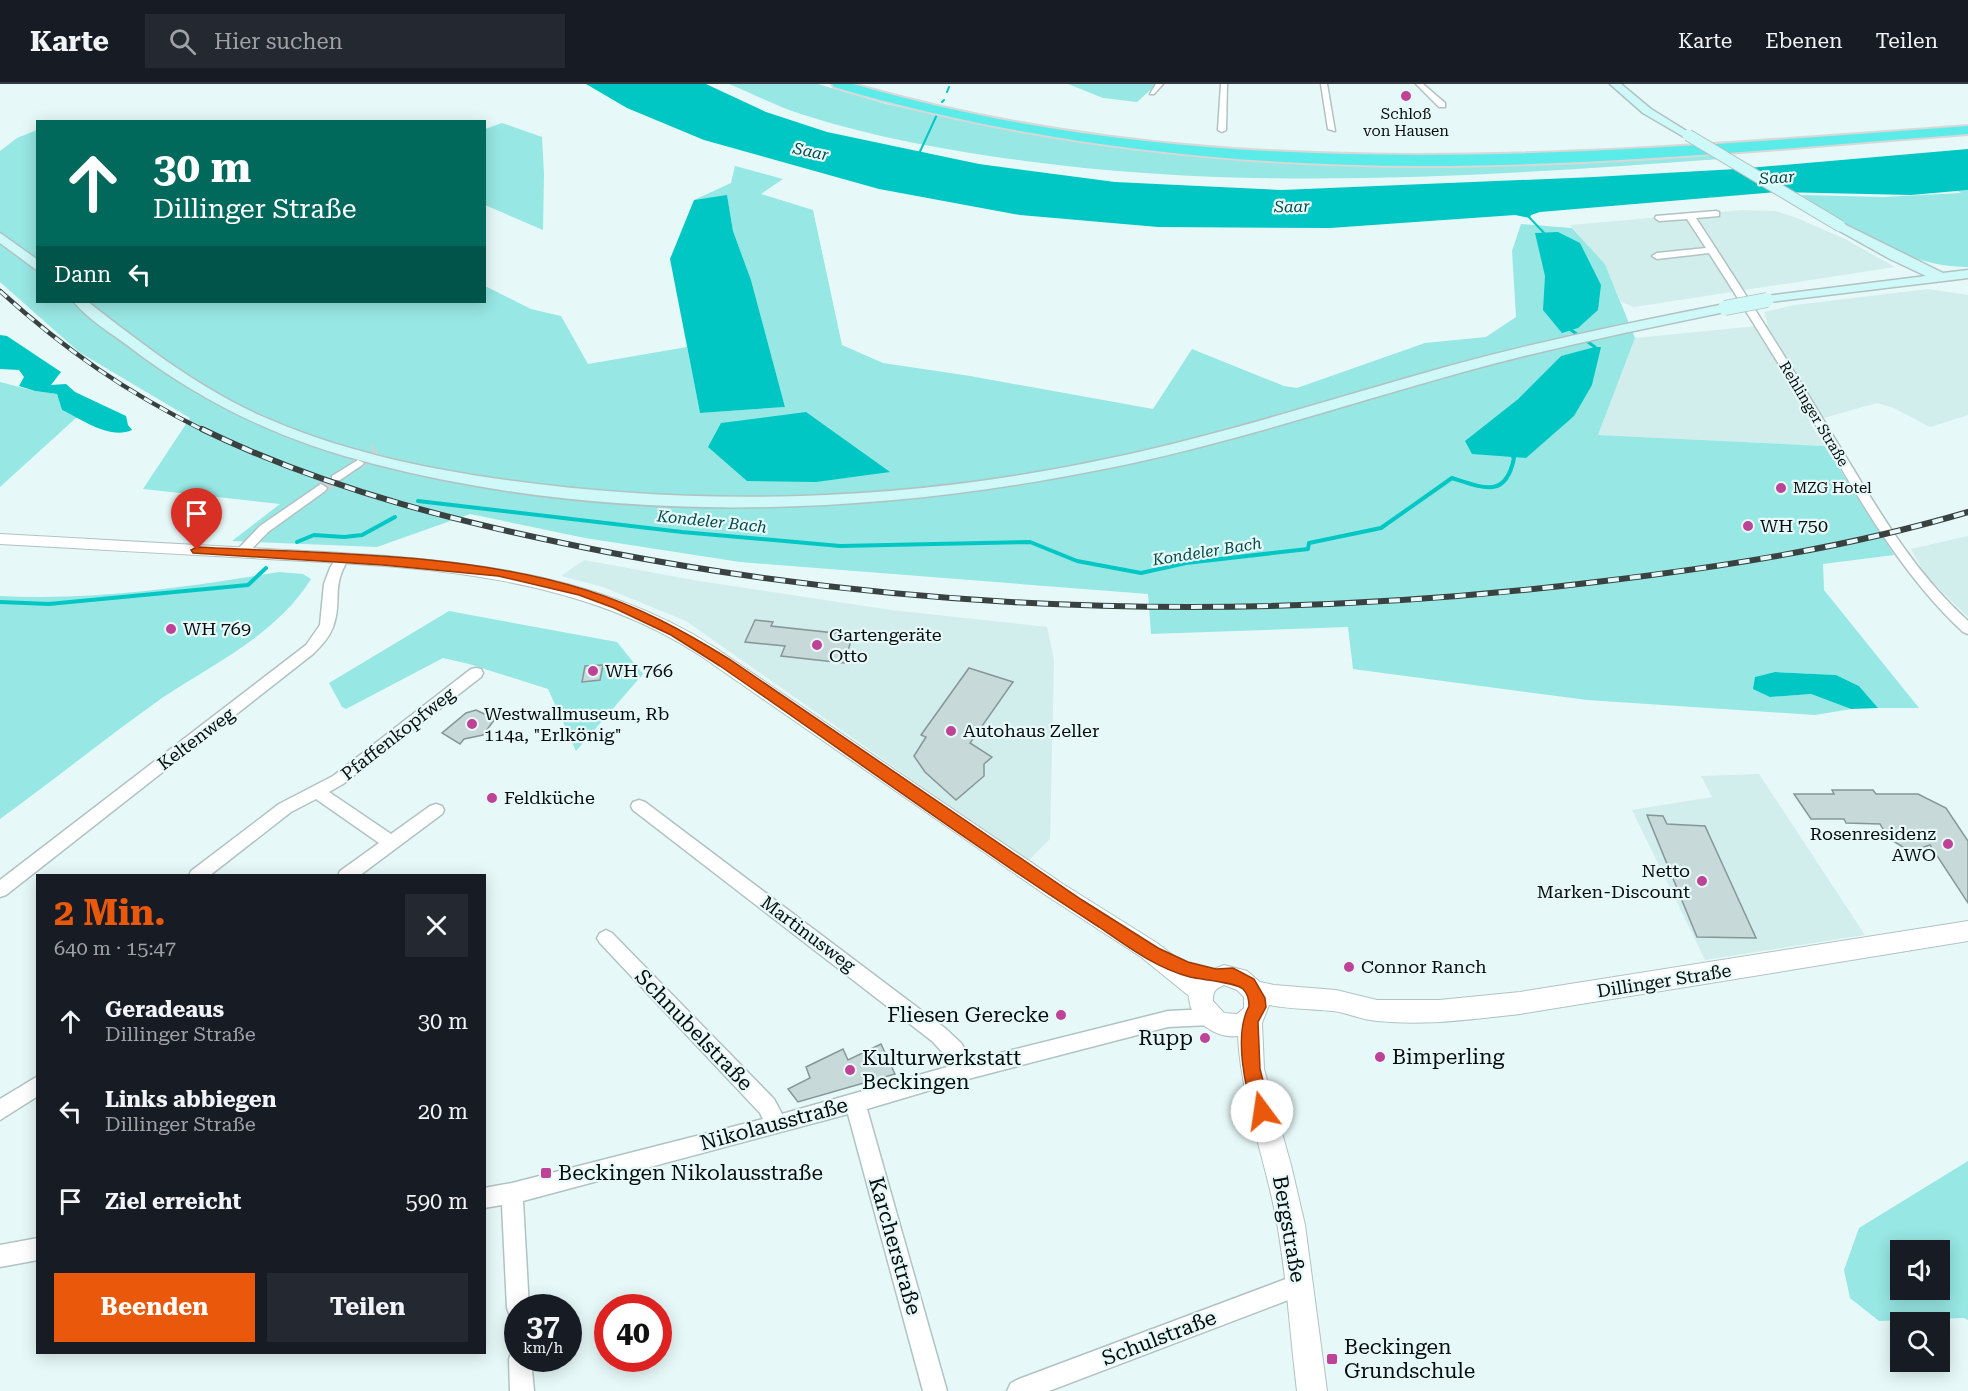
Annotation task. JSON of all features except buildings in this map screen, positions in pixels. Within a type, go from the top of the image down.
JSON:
[{"type":"highway","points":[[839,84],[935,110],[1050,132],[1188,149],[1322,159],[1419,161],[1542,159],[1968,130]]},
{"type":"highway","points":[[859,84],[960,110],[1088,132],[1201,145],[1332,153],[1459,155],[1546,153],[1968,124]]},
{"type":"main road","points":[[1615,84],[1647,111],[1840,226],[1894,256],[1965,289]]},
{"type":"main road","points":[[0,237],[36,265]]},
{"type":"main road","points":[[1894,256],[1968,274]]},
{"type":"main road","points":[[81,303],[167,370],[252,418],[366,458],[507,486],[589,495],[666,500],[789,501],[949,489],[1047,476],[1179,447],[1556,342],[1601,332],[1767,300],[1968,274]]},
{"type":"main road","points":[[1906,282],[1965,289]]},
{"type":"street","points":[[1152,93],[1160,84]]},
{"type":"street","points":[[1222,130],[1224,84]]},
{"type":"street","points":[[1324,84],[1332,129]]},
{"type":"street","points":[[1419,84],[1443,105]]},
{"type":"street","points":[[1659,218],[1716,214]]},
{"type":"street","name":"Rehlinger Straße","points":[[1690,216],[1748,303],[1885,530],[1925,585],[1968,629]]},
{"type":"street","points":[[1657,256],[1712,250]]},
{"type":"street","points":[[336,478],[358,463]]},
{"type":"street","points":[[241,553],[264,529],[321,488]]},
{"type":"street","points":[[0,539],[343,558],[498,572],[582,592],[656,621],[725,663],[1066,898],[1165,961],[1183,974],[1210,1001],[1233,976],[1248,984],[1253,1007]]},
{"type":"street","name":"Keltenweg","points":[[0,890],[308,651],[327,627],[329,581],[332,572],[343,558]]},
{"type":"street","name":"Pfaffenkopfweg","points":[[199,874],[285,808],[338,780],[476,673]]},
{"type":"street","name":"Pfaffenkopfweg","points":[[318,792],[392,843]]},
{"type":"street","name":"Martinusweg","points":[[639,806],[939,1035],[954,1049],[968,1070]]},
{"type":"street","points":[[349,874],[436,810]]},
{"type":"street","name":"Dillinger Straße","points":[[1210,1001],[1243,1025],[1253,1007],[1343,1013],[1358,1008],[1458,1010],[1520,1004],[1968,931]]},
{"type":"street","name":"Schnubelstraße","points":[[606,938],[767,1106],[777,1125]]},
{"type":"street","name":"Nikolausstraße","points":[[486,1198],[777,1125],[968,1070],[1168,1019],[1210,1001]]},
{"type":"street","name":"Bergstraße","points":[[1210,1001],[1252,1069]]},
{"type":"street","name":"Bergstraße","points":[[1253,1007],[1252,1069],[1278,1165],[1291,1225],[1312,1391]]},
{"type":"street","points":[[0,1110],[36,1086]]},
{"type":"street","name":"Karcherstraße","points":[[855,1102],[935,1391]]},
{"type":"street","points":[[512,1193],[517,1294]]},
{"type":"street","points":[[0,1256],[36,1249]]},
{"type":"street","name":"Schulstraße","points":[[1018,1391],[1299,1284]]},
{"type":"street","points":[[521,1372],[522,1391]]},
{"type":"shaded area","points":[[729,84],[818,84],[886,104],[1011,130],[1134,149],[1241,159],[1364,166],[1531,164],[1709,152],[1720,159],[1546,171],[1372,178],[1199,176],[1112,171],[997,157],[886,137],[794,112]]},
{"type":"shaded area","points":[[1068,84],[1157,84],[1137,102],[1103,98]]},
{"type":"shaded area","points":[[502,123],[542,137],[543,230],[486,205],[486,129]]},
{"type":"shaded area","points":[[36,130],[36,303],[486,303],[486,286],[531,309],[561,316],[588,364],[687,347],[700,413],[785,407],[751,280],[733,231],[727,196],[694,200],[731,183],[735,166],[783,179],[761,194],[813,210],[842,345],[883,363],[1153,409],[1192,349],[1284,386],[1297,388],[1425,343],[1486,337],[1516,317],[1512,251],[1521,224],[1572,228],[1605,264],[1635,338],[1598,435],[1825,446],[1894,555],[1823,564],[1824,590],[1919,708],[1878,708],[1859,686],[1836,675],[1775,672],[1770,697],[1811,694],[1851,709],[1815,715],[1587,700],[1353,669],[1348,627],[1151,634],[1148,594],[740,562],[585,538],[470,514],[377,547],[232,541],[280,504],[143,489],[190,418],[79,352],[0,282],[0,151],[17,138]],"holes":[[[1600,347],[1592,385],[1517,400],[1561,356]]]},
{"type":"shaded area","points":[[1968,190],[1968,267],[1943,265],[1897,252],[1876,242],[1801,195],[1884,197],[1961,193],[1958,191]]},
{"type":"shaded area","points":[[1742,210],[1775,211],[1797,218],[1845,239],[1895,267],[1634,307],[1621,302],[1605,264],[1570,225]]},
{"type":"shaded area","points":[[1928,289],[1968,295],[1968,415],[1930,427],[1894,408],[1877,403],[1809,422],[1825,446],[1598,435],[1635,338],[1768,325],[1764,312],[1795,305]]},
{"type":"shaded area","points":[[0,382],[57,394],[62,410],[77,417],[0,487]]},
{"type":"shaded area","points":[[1968,536],[1968,617],[1926,576],[1911,549]]},
{"type":"shaded area","points":[[584,560],[699,581],[891,610],[1047,627],[1054,660],[1050,839],[1028,861],[686,621],[603,587],[561,576]]},
{"type":"shaded area","points":[[279,572],[303,574],[311,579],[281,616],[263,632],[162,698],[0,819],[0,596],[105,595],[140,592]]},
{"type":"shaded area","points":[[449,611],[617,642],[643,674],[576,751],[548,689],[443,658],[346,709],[342,707],[329,683]]},
{"type":"shaded area","points":[[1759,774],[1865,935],[1705,960],[1632,810],[1712,797],[1701,776]]},
{"type":"shaded area","points":[[1968,1161],[1968,1320],[1950,1318],[1950,1312],[1890,1312],[1890,1321],[1879,1321],[1850,1298],[1844,1270],[1859,1228]]},
{"type":"water","name":"Saar","points":[[586,84],[706,84],[766,112],[827,132],[979,164],[1115,182],[1281,190],[1736,169],[1968,149],[1968,190],[1911,195],[1777,192],[1540,212],[1531,215],[1530,218],[1515,215],[1330,228],[1158,227],[1020,215],[879,189],[704,140],[627,108]]},
{"type":"water","points":[[727,195],[733,231],[751,280],[785,407],[700,413],[670,259],[694,200]]},
{"type":"water","points":[[1558,232],[1580,243],[1601,285],[1598,310],[1578,328],[1562,333],[1543,310],[1545,276],[1535,233]]},
{"type":"water","points":[[0,335],[7,336],[61,372],[51,385],[66,384],[75,392],[126,416],[132,430],[106,431],[62,410],[57,394],[19,386],[24,377],[19,370],[0,369]]},
{"type":"water","points":[[1601,347],[1592,385],[1574,416],[1526,458],[1472,454],[1465,441],[1517,400],[1561,356]]},
{"type":"water","points":[[806,412],[890,472],[816,482],[747,481],[708,447],[721,423]]},
{"type":"water","points":[[1775,672],[1836,675],[1859,686],[1878,708],[1851,709],[1811,694],[1770,697],[1753,689],[1755,677]]},
{"type":"waterway","points":[[947,92],[949,87]]},
{"type":"waterway","points":[[917,158],[940,108]]},
{"type":"waterway","name":"Kondeler Bach","points":[[1526,214],[1547,236]]},
{"type":"waterway","name":"Kondeler Bach","points":[[1570,325],[1571,330],[1595,347],[1594,352]]},
{"type":"waterway","name":"Kondeler Bach","points":[[418,501],[682,532],[840,546],[1030,542],[1077,561],[1141,573],[1186,563],[1308,549],[1309,543],[1381,528],[1452,478],[1483,487],[1499,485],[1510,471],[1514,458],[1511,454]]},
{"type":"waterway","name":"Kondeler Bach","points":[[297,542],[314,535],[344,537],[362,535],[395,517]]},
{"type":"waterway","name":"Kondeler Bach","points":[[0,602],[49,604],[248,585],[266,568]]},
{"type":"tunnel","points":[[358,463],[376,450]]},
{"type":"tunnel","points":[[321,488],[336,478]]},
{"type":"railway","points":[[0,291],[48,332],[97,368],[149,401],[205,431]]},
{"type":"railway","points":[[202,429],[299,471],[400,504],[503,530],[607,552],[730,573],[853,589],[976,600],[1100,606],[1224,607],[1348,603],[1472,595],[1596,582],[1783,555],[1876,536],[1968,512]]},
{"type":"place","name":"Schloß von Hausen","points":[[1406,96]]},
{"type":"place","name":"MZG Hotel","points":[[1781,488]]},
{"type":"place","name":"WH 750","points":[[1748,526]]},
{"type":"place","name":"WH 769","points":[[171,629]]},
{"type":"place","name":"Gartengeräte Otto","points":[[817,645]]},
{"type":"place","name":"WH 766","points":[[593,671]]},
{"type":"place","name":"Westwallmuseum, Rb 114a, \"Erlkönig\"","points":[[472,724]]},
{"type":"place","name":"Autohaus Zeller","points":[[951,731]]},
{"type":"place","name":"Feldküche","points":[[492,798]]},
{"type":"place","name":"Rosenresidenz AWO","points":[[1948,844]]},
{"type":"place","name":"Netto Marken-Discount","points":[[1702,881]]},
{"type":"place","name":"Connor Ranch","points":[[1349,967]]},
{"type":"place","name":"Fliesen Gerecke","points":[[1061,1015]]},
{"type":"place","name":"Rupp","points":[[1205,1038]]},
{"type":"place","name":"Bimperling","points":[[1380,1057]]},
{"type":"place","name":"Kulturwerkstatt Beckingen","points":[[850,1070]]},
{"type":"place","name":"Beckingen Nikolausstraße","points":[[546,1173]]},
{"type":"place","name":"Beckingen Grundschule","points":[[1332,1359]]},
{"type":"route","points":[[197,550],[343,558],[498,572],[582,592],[656,621],[725,663],[1076,905],[1165,961],[1216,976],[1233,976],[1248,984],[1254,991],[1258,1007],[1250,1021],[1252,1069],[1262,1111]]}]
